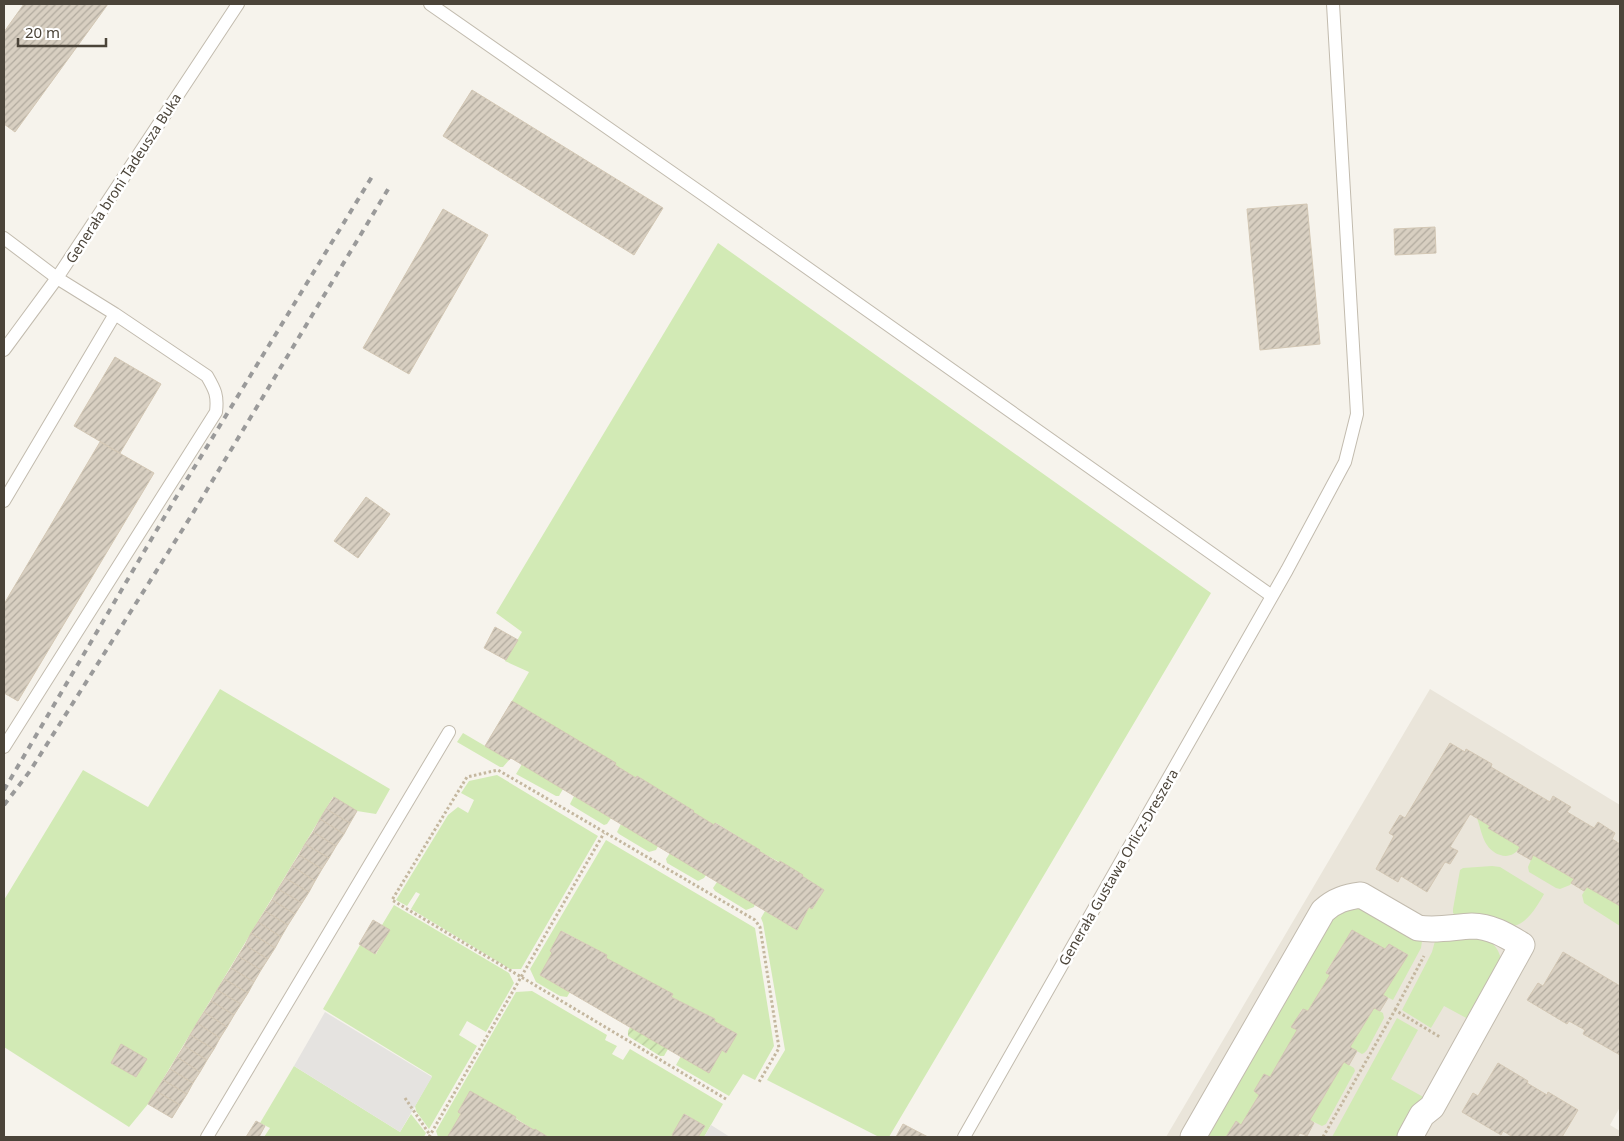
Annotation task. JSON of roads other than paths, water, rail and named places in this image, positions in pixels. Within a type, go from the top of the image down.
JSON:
[{"type":"street","points":[[1193,1137],[1323,911],[1339,899],[1361,895],[1418,928],[1428,930],[1472,926],[1485,928],[1502,933],[1522,945],[1432,1107],[1422,1115],[1410,1137]]},
{"type":"lane","name":"Generała broni Tadeusza Buka","points":[[4,350],[57,278],[238,4]]},
{"type":"lane","points":[[430,4],[1272,596]]},
{"type":"lane","name":"Generała Gustawa Orlicz-Dreszera","points":[[964,1137],[1272,596],[1345,462],[1357,414],[1333,4]]},
{"type":"lane","points":[[4,238],[57,278],[115,314],[207,376],[216,391],[217,401],[216,412],[4,747]]},
{"type":"lane","points":[[4,501],[115,314]]},
{"type":"lane","points":[[208,1137],[449,732]]},
{"type":"railway","points":[[4,790],[175,499],[373,175]]},
{"type":"railway","points":[[4,805],[30,771],[193,513],[390,186]]}]
